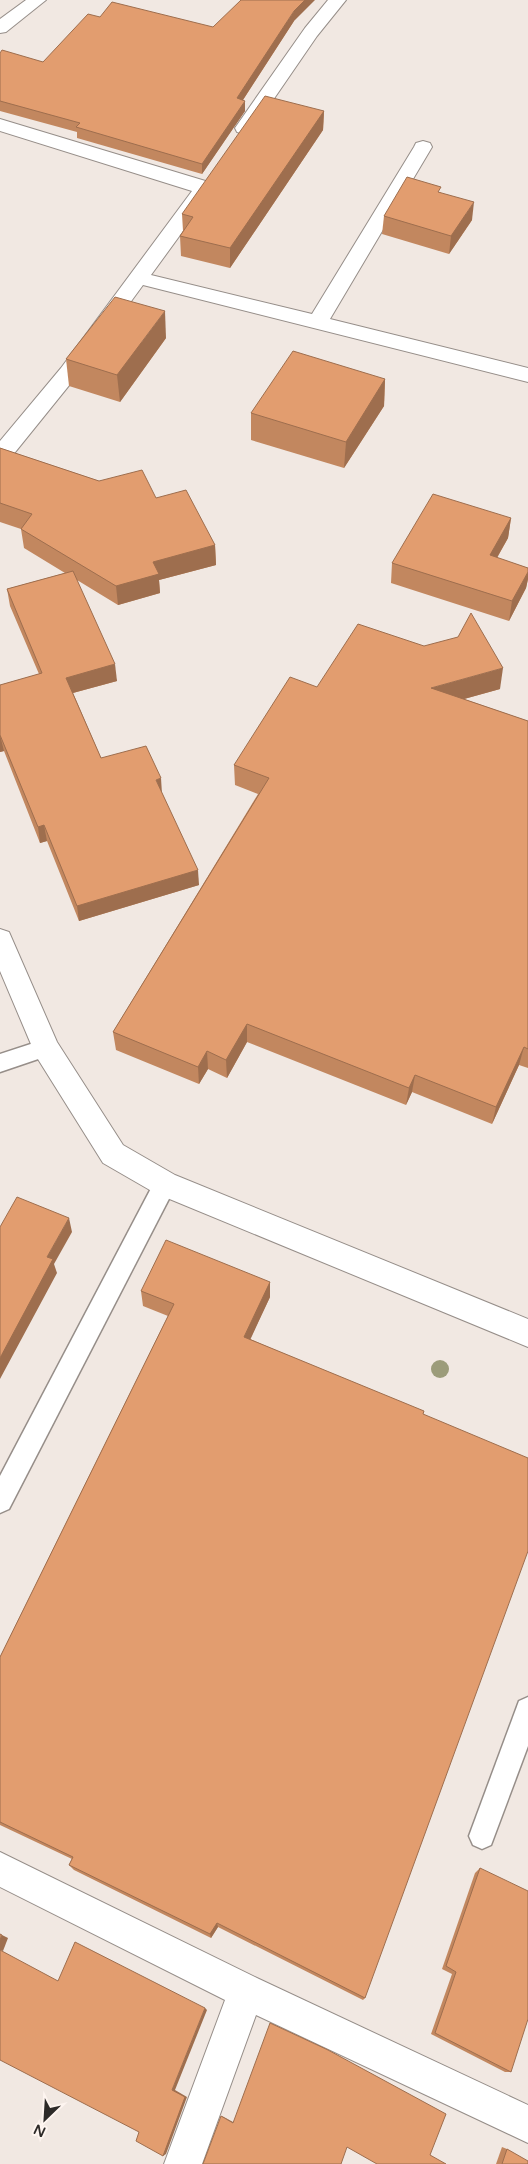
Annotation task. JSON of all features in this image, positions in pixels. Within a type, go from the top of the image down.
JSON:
[{"type":"street","points":[[0,28],[37,0]]},
{"type":"street","points":[[232,146],[310,32],[337,0]]},
{"type":"street","points":[[0,125],[204,188]]},
{"type":"street","points":[[318,322],[423,147]]},
{"type":"street","points":[[0,456],[68,373],[139,278],[215,171]]},
{"type":"street","points":[[139,278],[528,375]]},
{"type":"street","points":[[0,940],[46,1048],[113,1154],[165,1184],[528,1334]]},
{"type":"street","points":[[0,1869],[246,1992],[528,2124]]},
{"type":"street","points":[[183,2164],[246,1992]]},
{"type":"lane","points":[[0,1063],[46,1048]]},
{"type":"lane","points":[[0,1501],[165,1184]]},
{"type":"lane","points":[[482,1836],[528,1710]]},
{"type":"building","points":[[241,0],[305,0],[294,11],[237,98],[245,101],[202,164],[76,127],[80,123],[0,101],[0,53],[2,50],[43,62],[88,14],[100,17],[112,2],[213,27]]},
{"type":"building","points":[[265,96],[324,111],[230,248],[180,236],[193,217],[182,214]]},
{"type":"building","points":[[407,177],[441,187],[438,192],[474,202],[451,236],[384,216]]},
{"type":"building","points":[[115,297],[165,311],[117,375],[66,359]]},
{"type":"building","points":[[293,351],[385,379],[346,442],[251,413]]},
{"type":"building","points":[[0,448],[99,481],[142,470],[156,498],[186,490],[215,545],[153,562],[159,574],[116,586],[21,529],[32,514],[0,503]]},
{"type":"building","points":[[433,494],[511,518],[490,555],[528,568],[528,572],[512,601],[392,563]]},
{"type":"building","points":[[73,571],[115,664],[66,678],[101,758],[146,746],[161,778],[156,780],[198,870],[77,906],[44,825],[38,827],[0,735],[0,685],[42,673],[7,589]]},
{"type":"building","points":[[471,613],[503,668],[431,688],[528,721],[528,1049],[524,1047],[496,1107],[415,1075],[409,1088],[247,1024],[226,1060],[207,1051],[198,1067],[113,1032],[269,778],[234,765],[290,677],[317,687],[358,624],[424,646],[458,637]]},
{"type":"building","points":[[17,1197],[69,1218],[47,1257],[53,1259],[0,1358],[0,1227]]},
{"type":"building","points":[[166,1240],[270,1282],[244,1337],[424,1411],[423,1414],[528,1458],[528,1551],[365,1998],[217,1923],[210,1934],[69,1865],[73,1857],[0,1822],[0,1657],[174,1304],[141,1291]]},
{"type":"building","points":[[480,1868],[528,1891],[528,2019],[511,2072],[435,2033],[456,1972],[446,1966]]},
{"type":"building","points":[[75,1942],[205,2008],[172,2090],[185,2097],[163,2156],[136,2141],[139,2132],[0,2060],[0,1950],[58,1981]]},
{"type":"building","points":[[270,2023],[328,2050],[446,2114],[430,2155],[446,2164],[377,2164],[347,2147],[341,2164],[203,2164],[221,2116],[233,2123]]},
{"type":"building","points":[[507,2149],[528,2161],[528,2164],[502,2164]]}]
